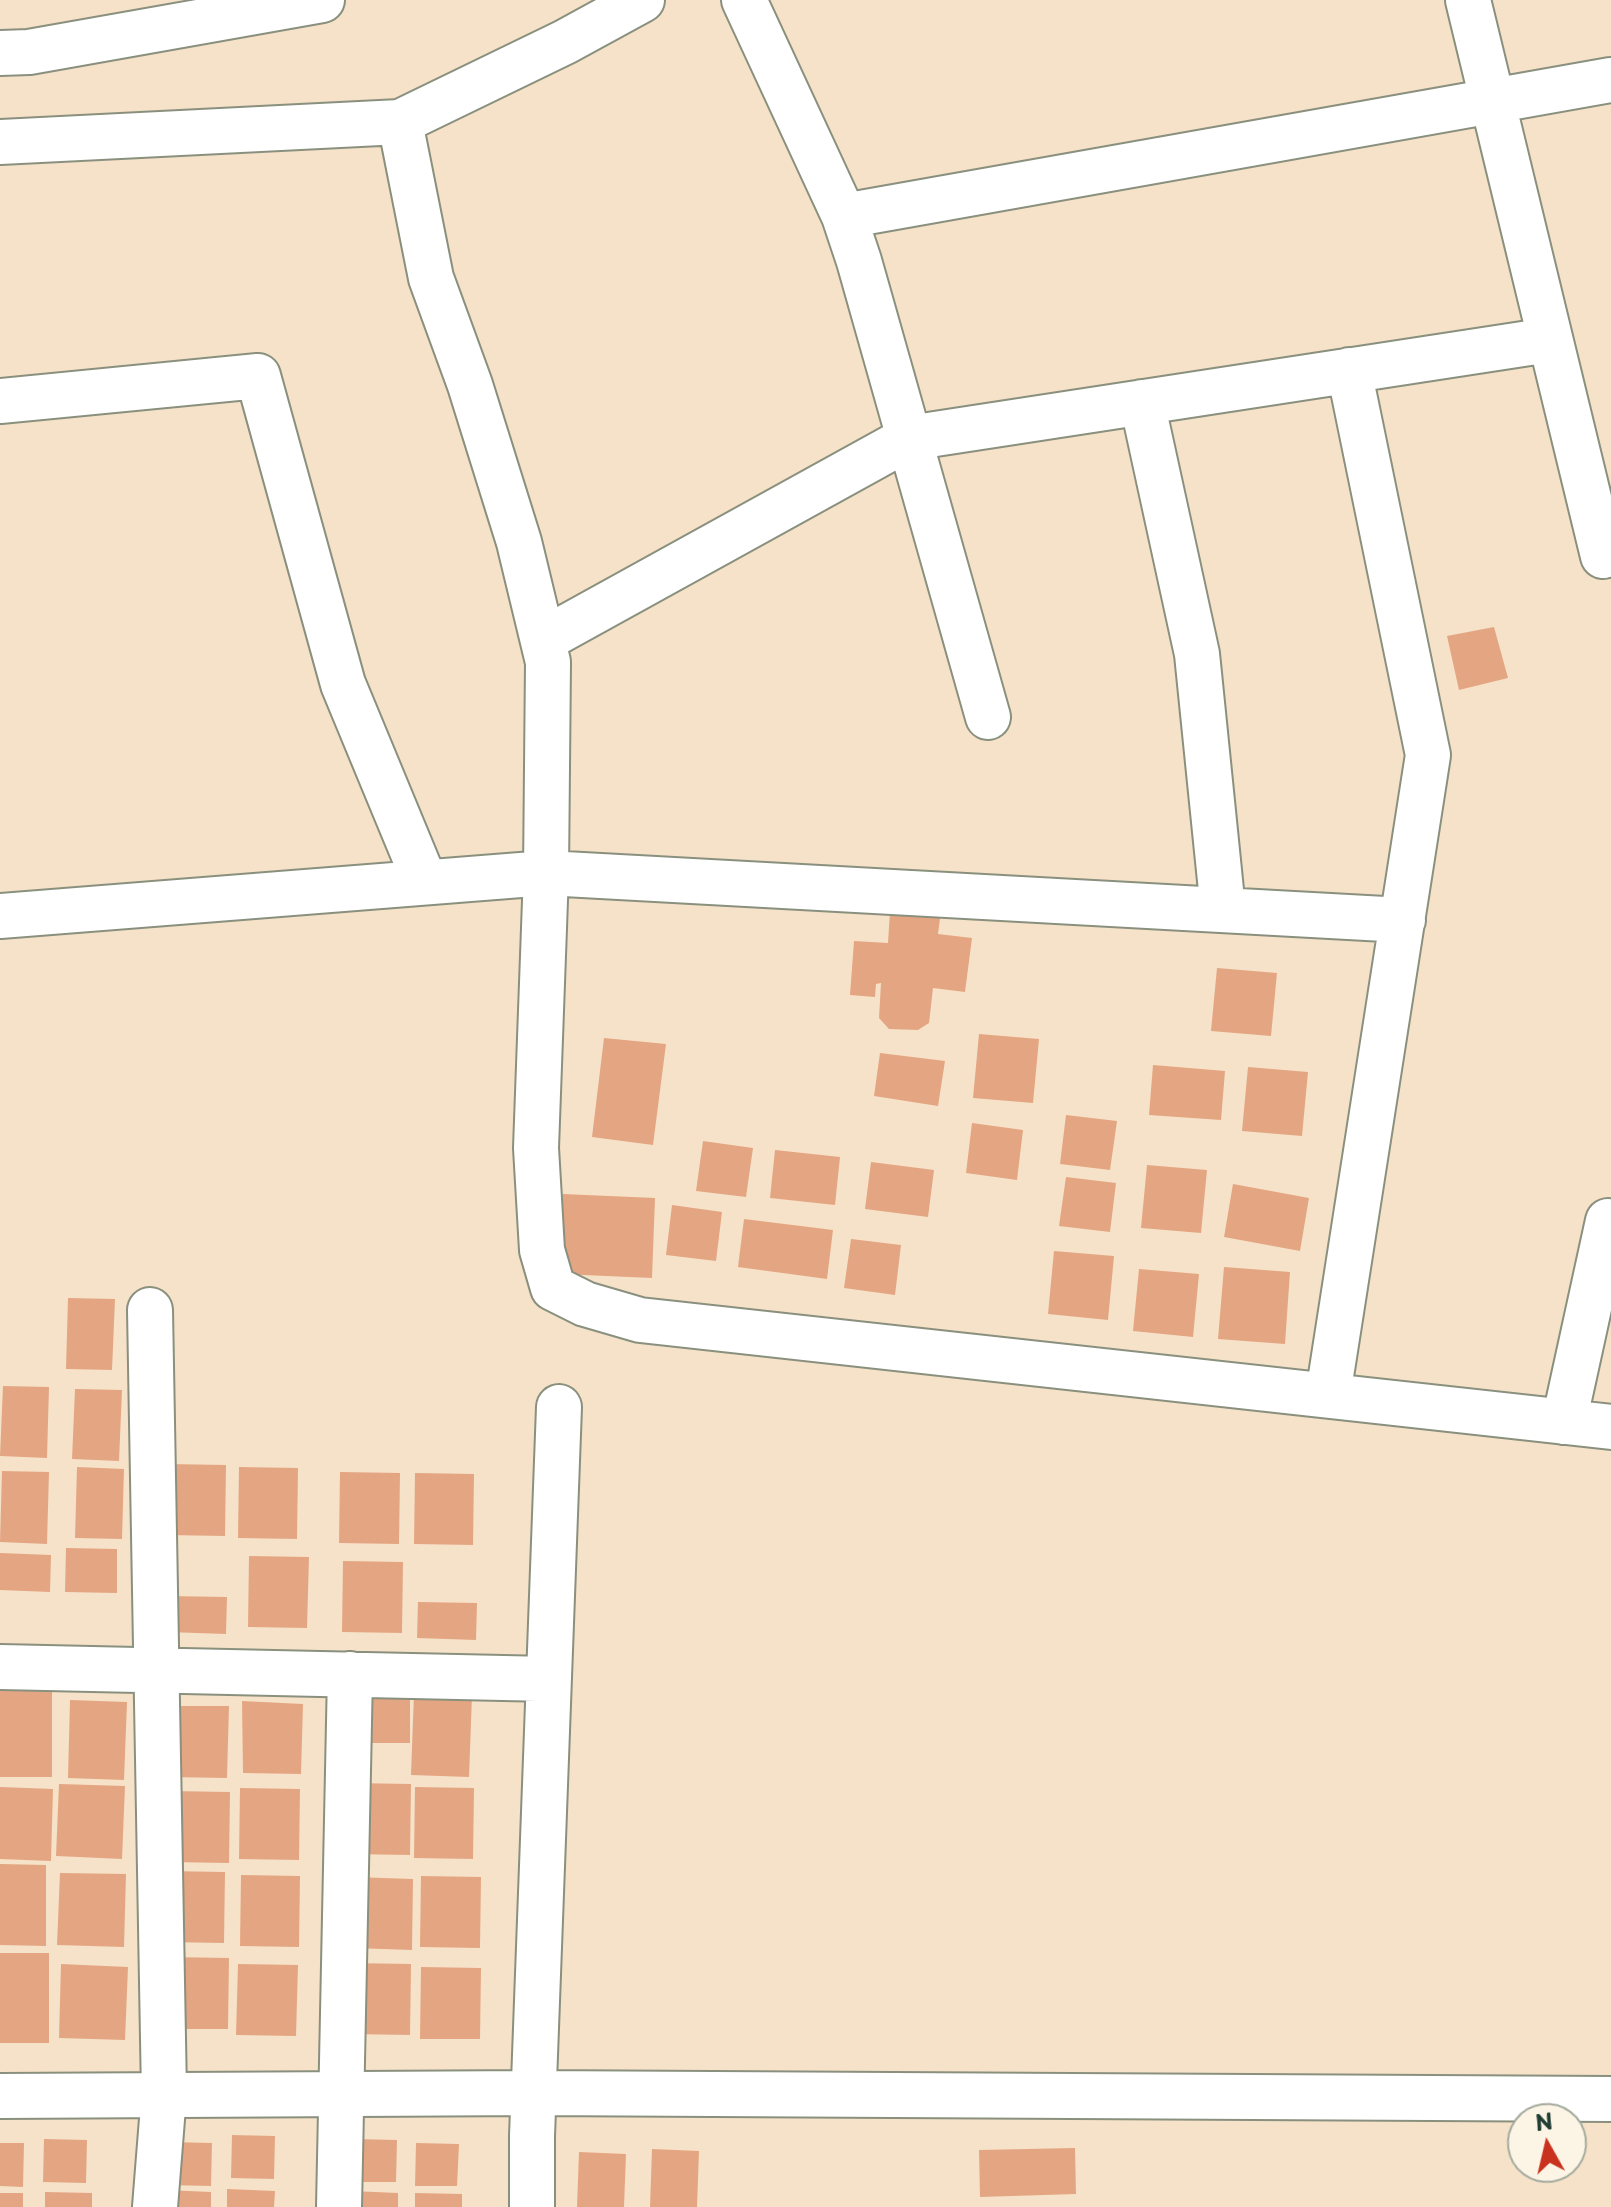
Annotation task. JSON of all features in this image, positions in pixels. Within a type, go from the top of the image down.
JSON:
[{"type":"street","points":[[0,53],[29,52],[322,0]]},
{"type":"street","points":[[0,142],[400,122],[565,42],[642,0]]},
{"type":"street","points":[[744,0],[844,216],[988,717]]},
{"type":"street","points":[[1468,0],[1603,556],[1611,554]]},
{"type":"street","points":[[844,216],[1611,80]]},
{"type":"street","points":[[400,122],[431,278],[470,385],[510,513],[548,662],[546,873],[536,1148],[542,1250],[553,1288],[585,1304],[640,1320],[1611,1427]]},
{"type":"street","points":[[543,640],[909,438],[1549,340]]},
{"type":"street","points":[[1328,1395],[1428,755],[1349,370]]},
{"type":"street","points":[[0,401],[258,376],[343,684],[425,882]]},
{"type":"street","points":[[1142,402],[1197,654],[1223,910]]},
{"type":"street","points":[[0,916],[546,873],[1403,920]]},
{"type":"street","points":[[1564,1422],[1608,1221]]},
{"type":"street","points":[[150,1310],[164,2094],[155,2207]]},
{"type":"street","points":[[532,2207],[559,1407]]},
{"type":"street","points":[[0,1667],[549,1679]]},
{"type":"street","points":[[339,2207],[350,1674]]},
{"type":"street","points":[[0,2096],[534,2093],[1611,2099]]},
{"type":"building","points":[[1494,627],[1508,678],[1459,690],[1447,636]]},
{"type":"building","points":[[941,911],[938,934],[972,938],[965,992],[933,988],[929,1023],[918,1030],[889,1029],[879,1018],[881,983],[876,984],[875,997],[850,995],[854,941],[888,943],[890,912]]},
{"type":"building","points":[[1217,968],[1277,973],[1271,1036],[1211,1031]]},
{"type":"building","points":[[979,1034],[1039,1039],[1033,1103],[973,1098]]},
{"type":"building","points":[[604,1038],[666,1044],[653,1145],[592,1137]]},
{"type":"building","points":[[880,1053],[945,1061],[938,1106],[874,1096]]},
{"type":"building","points":[[1153,1065],[1225,1071],[1221,1120],[1149,1115]]},
{"type":"building","points":[[1248,1067],[1308,1072],[1302,1136],[1242,1131]]},
{"type":"building","points":[[1066,1115],[1117,1121],[1110,1170],[1060,1164]]},
{"type":"building","points":[[972,1123],[1023,1130],[1017,1180],[966,1173]]},
{"type":"building","points":[[703,1141],[753,1148],[746,1197],[696,1191]]},
{"type":"building","points":[[775,1150],[840,1157],[835,1205],[770,1198]]},
{"type":"building","points":[[871,1162],[934,1170],[928,1217],[865,1209]]},
{"type":"building","points":[[1147,1165],[1207,1170],[1201,1233],[1141,1228]]},
{"type":"building","points":[[1066,1177],[1116,1183],[1110,1232],[1059,1226]]},
{"type":"building","points":[[1233,1184],[1309,1198],[1300,1251],[1224,1237]]},
{"type":"building","points":[[563,1194],[655,1198],[652,1278],[560,1274]]},
{"type":"building","points":[[672,1205],[722,1212],[716,1261],[666,1255]]},
{"type":"building","points":[[744,1219],[833,1230],[827,1279],[738,1267]]},
{"type":"building","points":[[851,1239],[901,1245],[895,1295],[844,1288]]},
{"type":"building","points":[[1054,1251],[1114,1256],[1108,1320],[1048,1314]]},
{"type":"building","points":[[1224,1267],[1290,1272],[1285,1344],[1218,1339]]},
{"type":"building","points":[[1139,1269],[1199,1274],[1193,1337],[1133,1331]]},
{"type":"building","points":[[68,1298],[115,1299],[112,1370],[66,1369]]},
{"type":"building","points":[[3,1386],[49,1387],[47,1458],[0,1456]]},
{"type":"building","points":[[75,1389],[122,1390],[119,1461],[72,1459]]},
{"type":"building","points":[[167,1464],[226,1465],[225,1536],[166,1535]]},
{"type":"building","points":[[77,1467],[124,1469],[122,1539],[75,1538]]},
{"type":"building","points":[[239,1467],[298,1468],[297,1539],[238,1538]]},
{"type":"building","points":[[2,1471],[49,1472],[47,1544],[0,1542]]},
{"type":"building","points":[[340,1472],[400,1473],[399,1544],[339,1543]]},
{"type":"building","points":[[415,1473],[474,1474],[473,1545],[414,1544]]},
{"type":"building","points":[[66,1548],[117,1549],[117,1593],[65,1592]]},
{"type":"building","points":[[0,1553],[51,1555],[50,1592],[0,1590]]},
{"type":"building","points":[[249,1556],[309,1557],[307,1628],[248,1627]]},
{"type":"building","points":[[343,1561],[403,1562],[402,1633],[342,1632]]},
{"type":"building","points":[[167,1596],[227,1597],[226,1634],[167,1632]]},
{"type":"building","points":[[418,1602],[477,1603],[476,1640],[417,1638]]},
{"type":"building","points":[[52,1686],[52,1777],[0,1777],[0,1687]]},
{"type":"building","points":[[352,1690],[410,1690],[410,1743],[352,1743]]},
{"type":"building","points":[[414,1693],[472,1695],[469,1777],[411,1775]]},
{"type":"building","points":[[70,1700],[127,1702],[124,1780],[68,1778]]},
{"type":"building","points":[[242,1701],[303,1704],[301,1774],[243,1773]]},
{"type":"building","points":[[169,1706],[229,1706],[227,1778],[168,1777]]},
{"type":"building","points":[[352,1783],[411,1784],[410,1855],[351,1854]]},
{"type":"building","points":[[59,1784],[125,1786],[122,1859],[56,1856]]},
{"type":"building","points":[[0,1787],[53,1789],[51,1861],[0,1859]]},
{"type":"building","points":[[415,1787],[474,1788],[473,1859],[414,1858]]},
{"type":"building","points":[[240,1788],[300,1789],[299,1860],[239,1859]]},
{"type":"building","points":[[170,1791],[230,1792],[229,1863],[169,1862]]},
{"type":"building","points":[[0,1864],[46,1865],[46,1946],[0,1945]]},
{"type":"building","points":[[166,1871],[225,1872],[224,1943],[165,1942]]},
{"type":"building","points":[[60,1873],[126,1874],[124,1947],[57,1945]]},
{"type":"building","points":[[241,1875],[300,1876],[299,1947],[240,1946]]},
{"type":"building","points":[[421,1876],[481,1877],[480,1948],[420,1947]]},
{"type":"building","points":[[353,1877],[413,1879],[412,1950],[352,1948]]},
{"type":"building","points":[[0,1953],[49,1953],[49,2043],[0,2043]]},
{"type":"building","points":[[170,1957],[229,1958],[228,2029],[169,2029]]},
{"type":"building","points":[[351,1963],[411,1964],[410,2035],[350,2034]]},
{"type":"building","points":[[61,1964],[128,1967],[125,2040],[59,2038]]},
{"type":"building","points":[[238,1964],[298,1965],[296,2036],[236,2035]]},
{"type":"building","points":[[421,1967],[481,1968],[480,2039],[420,2039]]},
{"type":"building","points":[[232,2135],[275,2136],[274,2179],[231,2178]]},
{"type":"building","points":[[44,2139],[87,2140],[86,2183],[43,2182]]},
{"type":"building","points":[[354,2139],[397,2140],[396,2182],[353,2182]]},
{"type":"building","points":[[169,2142],[212,2143],[211,2186],[168,2185]]},
{"type":"building","points":[[0,2143],[24,2143],[23,2187],[0,2186]]},
{"type":"building","points":[[416,2143],[459,2144],[457,2186],[415,2186]]},
{"type":"building","points":[[1075,2148],[1076,2194],[980,2197],[979,2150]]},
{"type":"building","points":[[652,2149],[699,2151],[697,2207],[650,2207]]},
{"type":"building","points":[[579,2152],[626,2154],[624,2207],[577,2207]]},
{"type":"building","points":[[227,2189],[275,2191],[274,2207],[227,2207]]},
{"type":"building","points":[[165,2190],[211,2192],[211,2207],[164,2207]]},
{"type":"building","points":[[352,2191],[398,2193],[398,2207],[351,2207]]},
{"type":"building","points":[[45,2192],[92,2193],[92,2207],[45,2207]]},
{"type":"building","points":[[0,2193],[23,2193],[23,2207],[0,2207]]},
{"type":"building","points":[[415,2193],[462,2194],[462,2207],[415,2207]]}]
